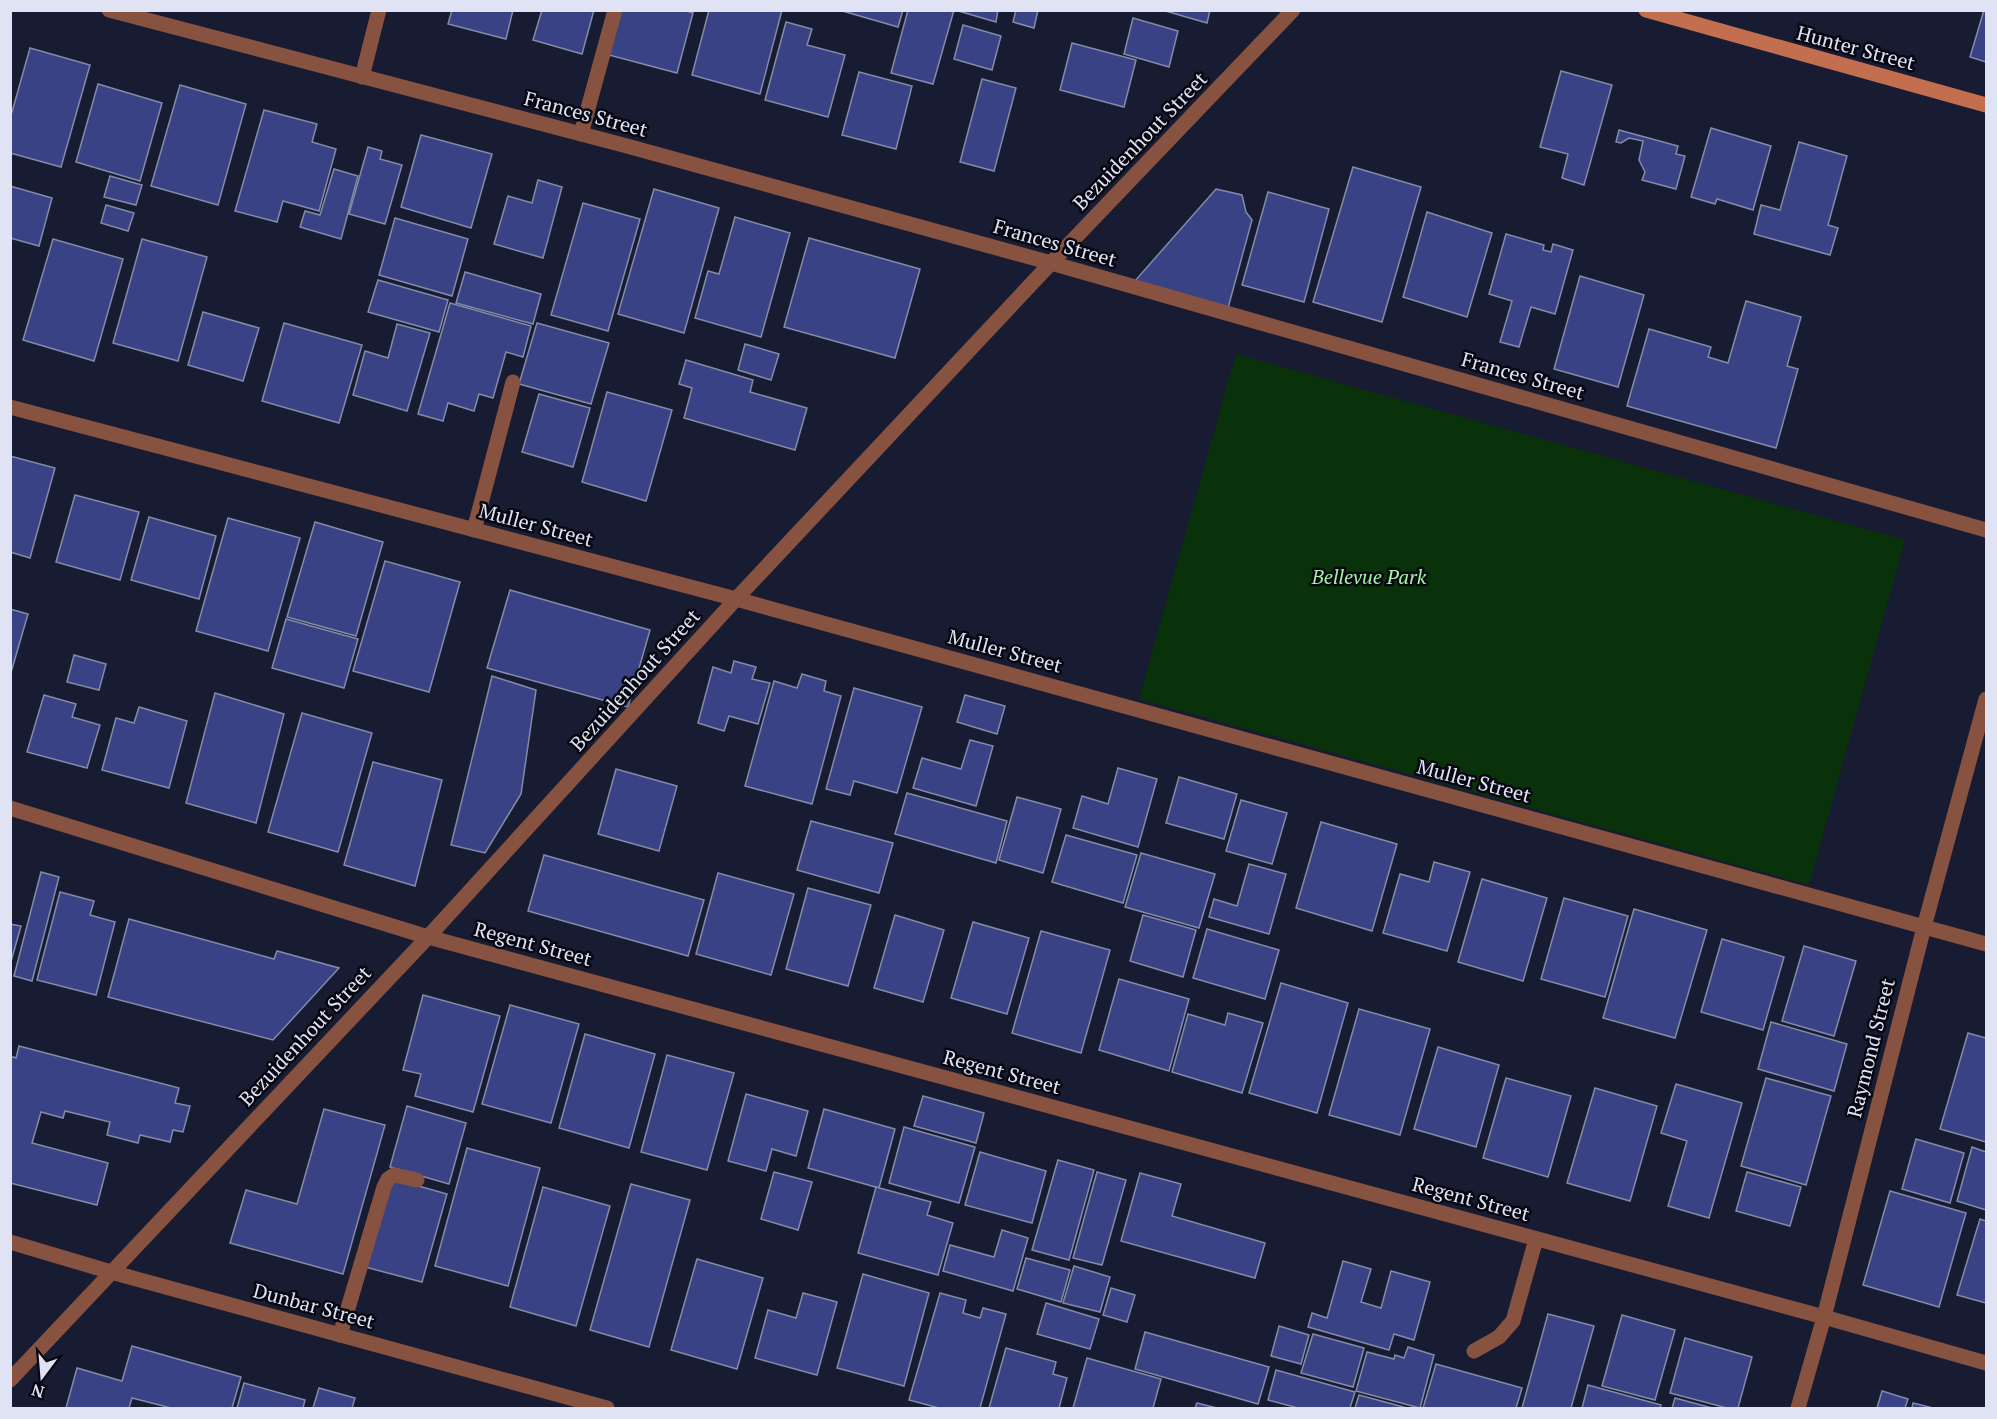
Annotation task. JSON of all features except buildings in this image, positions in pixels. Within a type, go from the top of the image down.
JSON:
[{"type":"main road","name":"Hunter Street","points":[[1646,10],[1986,105]]},
{"type":"street","name":"Frances Street","points":[[109,10],[581,134],[1051,264],[1986,530]]},
{"type":"street","points":[[362,77],[379,10]]},
{"type":"street","points":[[581,134],[615,10]]},
{"type":"street","name":"Bezuidenhout Street","points":[[10,1380],[428,938],[736,599],[1293,10]]},
{"type":"street","points":[[474,530],[513,382]]},
{"type":"street","name":"Muller Street","points":[[10,407],[736,599],[1986,944]]},
{"type":"street","name":"Raymond Street","points":[[1798,1408],[1824,1317],[1924,927],[1986,699]]},
{"type":"street","name":"Regent Street","points":[[10,808],[428,938],[1986,1363]]},
{"type":"street","points":[[340,1335],[384,1187],[388,1179],[394,1175],[417,1180]]},
{"type":"street","points":[[1474,1351],[1499,1337],[1513,1321],[1536,1239]]},
{"type":"street","name":"Dunbar Street","points":[[10,1242],[111,1272],[607,1408]]},
{"type":"green space","name":"Bellevue Park","points":[[1236,354],[1905,540],[1809,885],[1139,699]]}]
